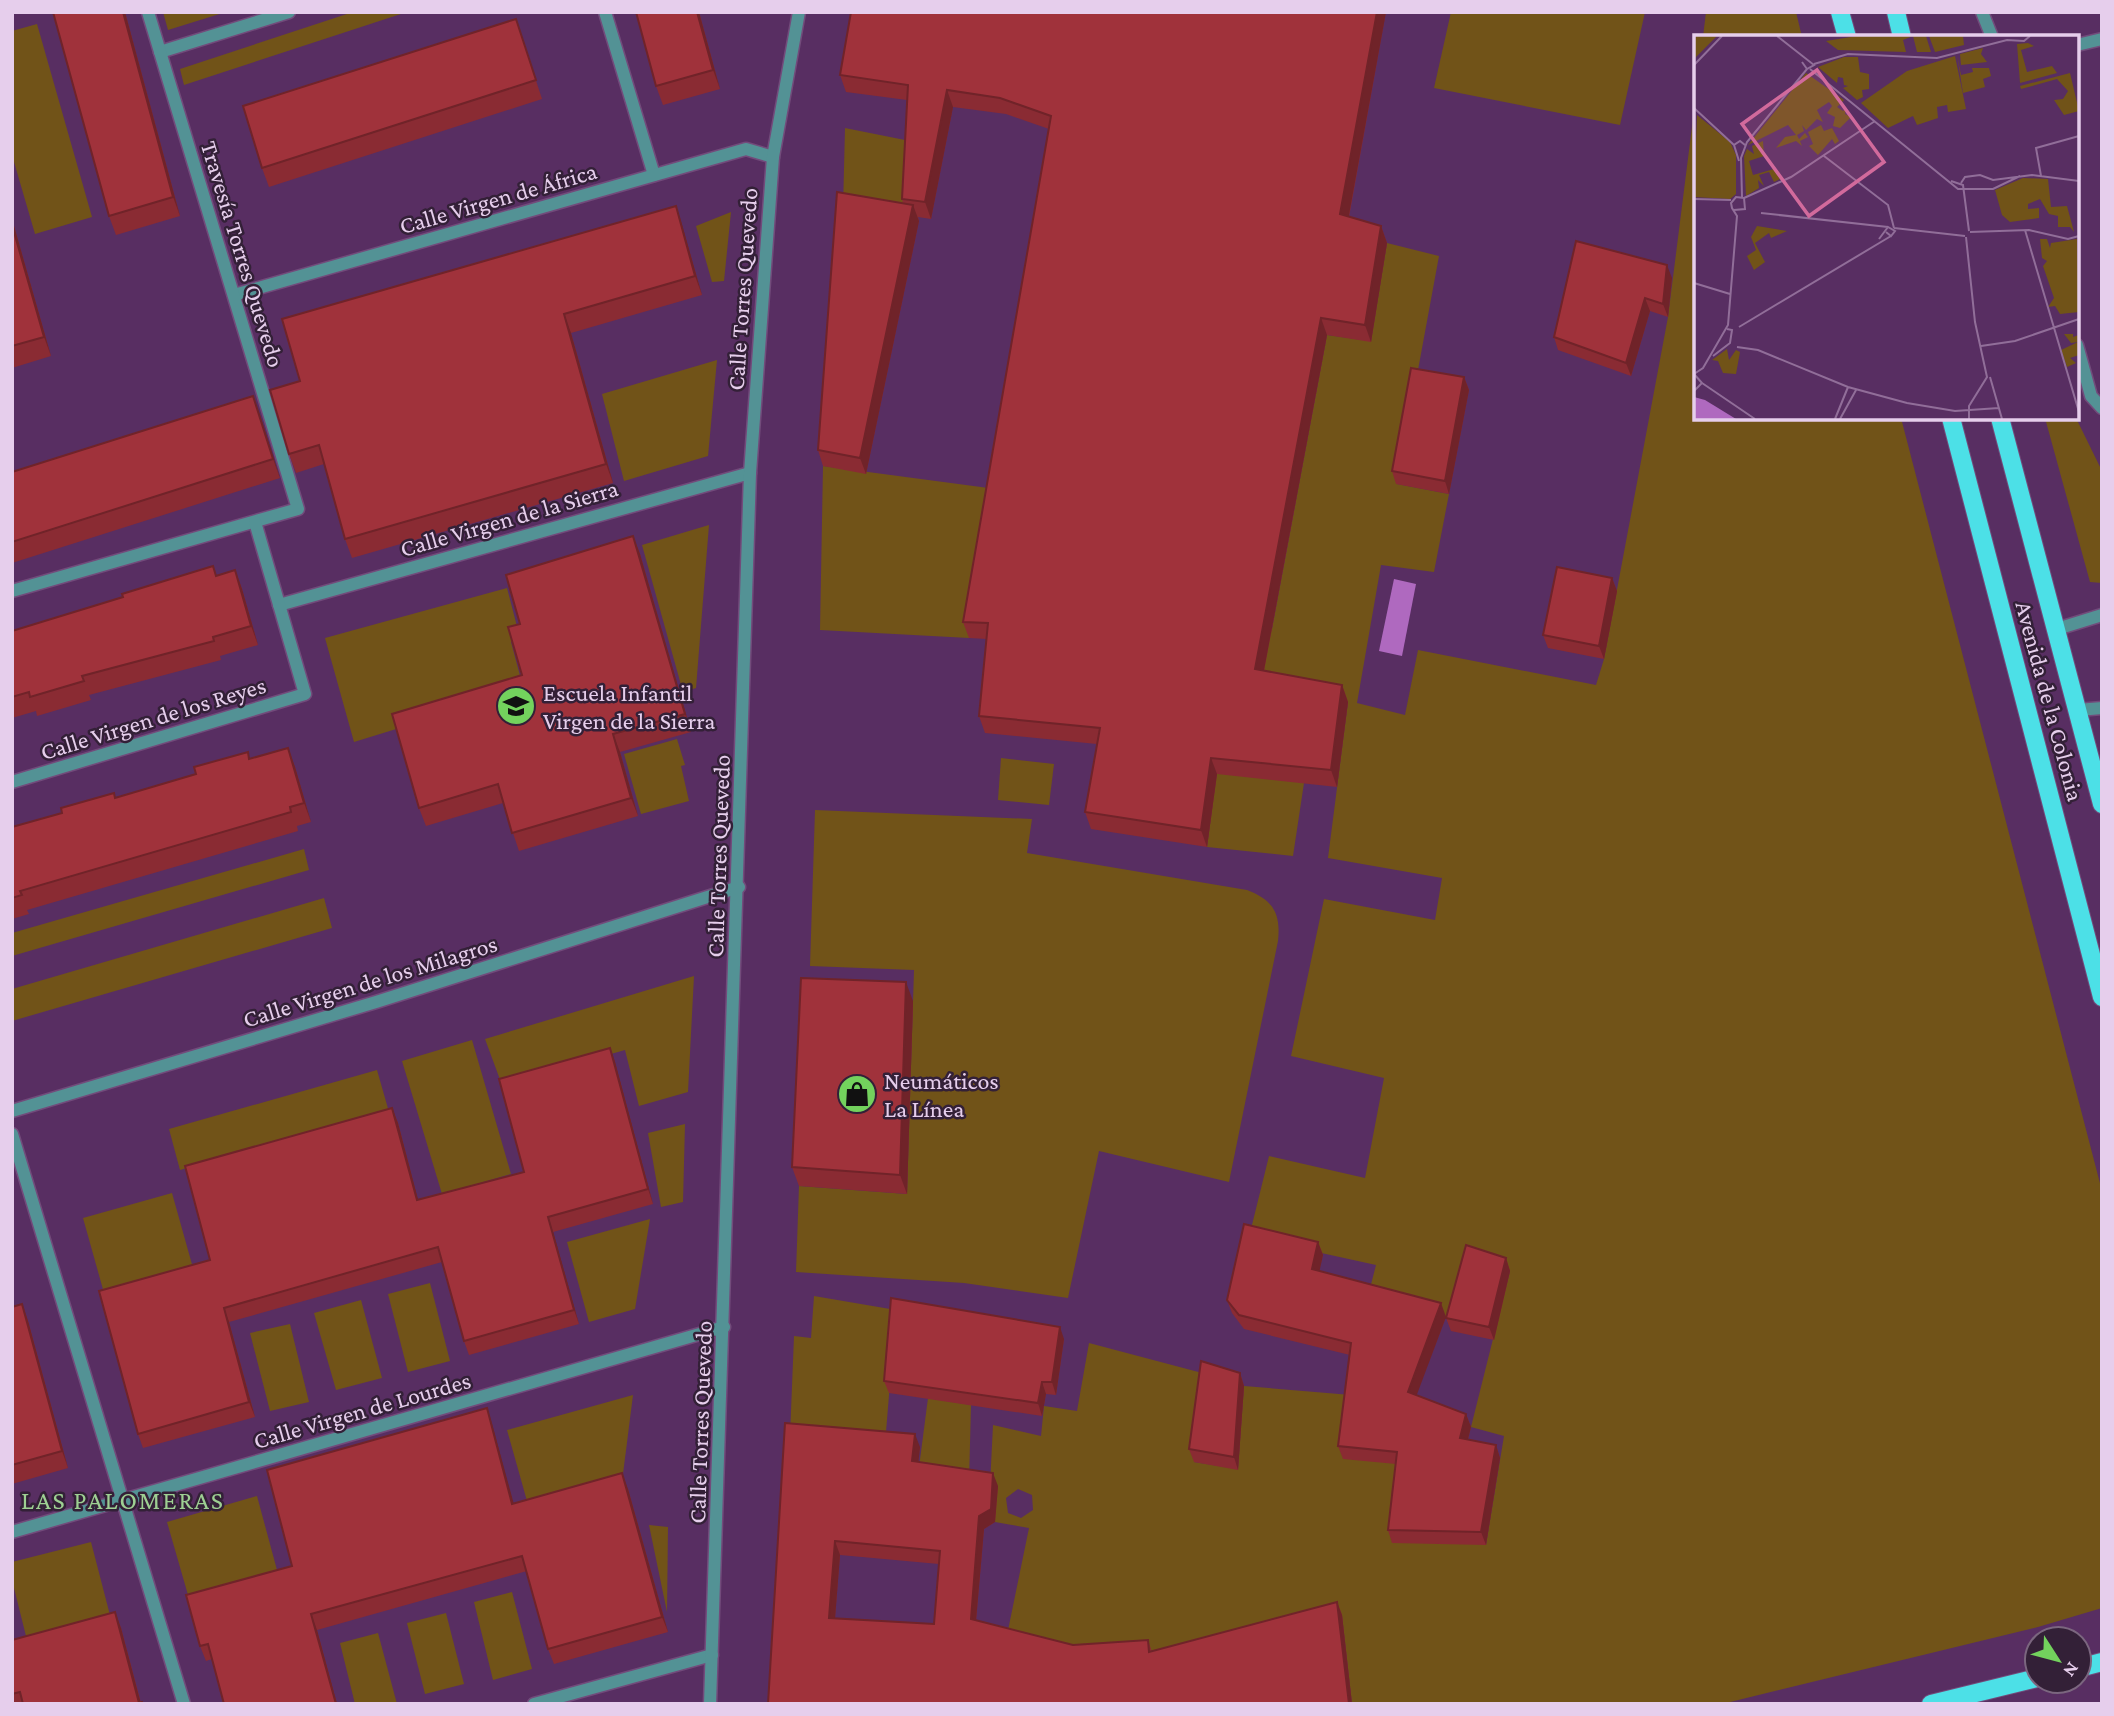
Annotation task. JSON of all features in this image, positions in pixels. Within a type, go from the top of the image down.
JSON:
[{"type":"main road","points":[[1840,12],[1846,35]]},
{"type":"main road","points":[[1896,12],[1902,35]]},
{"type":"main road","name":"Avenida de la Colonia","points":[[1952,420],[2102,997]]},
{"type":"main road","name":"Avenida de la Colonia","points":[[2001,420],[2102,804]]},
{"type":"main road","points":[[1931,1704],[2023,1681]]},
{"type":"street","name":"Travesía Torres Quevedo","points":[[148,12],[298,509],[255,522]]},
{"type":"street","points":[[160,52],[289,12]]},
{"type":"street","points":[[605,12],[654,175]]},
{"type":"street","name":"Calle Torres Quevedo","points":[[710,1704],[739,887],[750,473],[773,157],[799,12]]},
{"type":"street","points":[[1982,12],[1991,35]]},
{"type":"street","points":[[2079,45],[2102,39]]},
{"type":"street","name":"Calle Virgen de África","points":[[234,295],[746,149],[773,157]]},
{"type":"street","points":[[2079,352],[2091,396],[2102,408]]},
{"type":"street","name":"Calle Virgen de la Sierra","points":[[279,605],[750,473]]},
{"type":"street","points":[[12,592],[255,522],[279,605]]},
{"type":"street","name":"Calle Virgen de los Reyes","points":[[12,782],[305,694],[279,605]]},
{"type":"street","points":[[2056,629],[2102,615]]},
{"type":"street","points":[[2078,710],[2102,708]]},
{"type":"street","name":"Calle Virgen de los Milagros","points":[[12,1111],[376,1002],[739,887]]},
{"type":"street","points":[[12,1133],[184,1704]]},
{"type":"street","name":"Calle Virgen de Lourdes","points":[[12,1532],[724,1327]]},
{"type":"street","points":[[534,1704],[712,1655]]},
{"type":"shaded area","points":[[163,12],[226,12],[168,30]]},
{"type":"shaded area","points":[[353,12],[407,12],[184,85],[180,69]]},
{"type":"shaded area","points":[[1451,12],[1645,12],[1620,125],[1434,88]]},
{"type":"shaded area","points":[[1706,12],[1796,12],[1802,35],[1703,35]]},
{"type":"shaded area","points":[[37,24],[92,217],[35,234],[12,155],[12,31]]},
{"type":"shaded area","points":[[1694,111],[1694,420],[1902,420],[2102,1191],[2102,1608],[2045,1625],[2023,1625],[2023,1631],[1722,1704],[1352,1704],[1342,1616],[1211,1704],[1006,1640],[1029,1528],[995,1522],[990,1485],[993,1425],[1041,1436],[1044,1406],[1077,1411],[1089,1343],[1206,1374],[1194,1462],[1238,1469],[1244,1386],[1351,1395],[1402,1465],[1486,1545],[1504,1436],[1471,1427],[1510,1271],[1454,1319],[1368,1296],[1376,1265],[1249,1237],[1269,1156],[1365,1178],[1384,1078],[1291,1056],[1324,899],[1435,920],[1442,878],[1328,858],[1348,702],[1304,783],[1293,856],[1207,847],[1229,681],[1272,629],[1327,335],[1371,341],[1387,243],[1439,256],[1397,484],[1449,494],[1434,572],[1381,565],[1357,703],[1405,715],[1418,650],[1596,685],[1604,659],[1668,317]],"holes":[[[1018,1489],[1032,1495],[1033,1510],[1021,1518],[1008,1513],[1006,1498]]]},
{"type":"shaded area","points":[[845,128],[915,142],[908,219],[843,209]]},
{"type":"shaded area","points":[[731,212],[724,281],[712,282],[696,226]]},
{"type":"shaded area","points":[[717,360],[708,456],[624,481],[602,394]]},
{"type":"shaded area","points":[[2046,420],[2077,420],[2102,471],[2102,583],[2090,582]]},
{"type":"shaded area","points":[[823,466],[996,489],[969,638],[820,630]]},
{"type":"shaded area","points":[[709,525],[696,688],[683,692],[642,545]]},
{"type":"shaded area","points":[[1394,579],[1416,584],[1402,656],[1379,651]]},
{"type":"shaded area","points":[[507,588],[520,638],[511,642],[522,683],[513,693],[354,742],[325,638]]},
{"type":"shaded area","points":[[677,739],[685,765],[681,766],[689,801],[641,814],[624,754]]},
{"type":"shaded area","points":[[1001,758],[1054,764],[1049,805],[998,800]]},
{"type":"shaded area","points":[[815,810],[1032,819],[1027,853],[1247,890],[1269,903],[1278,923],[1278,941],[1229,1182],[1099,1151],[1068,1298],[964,1283],[796,1272],[799,1186],[907,1194],[914,970],[810,966]]},
{"type":"shaded area","points":[[304,849],[309,870],[12,956],[12,933]]},
{"type":"shaded area","points":[[324,898],[332,928],[12,1021],[12,989]]},
{"type":"shaded area","points":[[694,976],[688,1092],[639,1106],[625,1050],[502,1085],[485,1039]]},
{"type":"shaded area","points":[[472,1040],[511,1174],[442,1194],[402,1061]]},
{"type":"shaded area","points":[[377,1070],[389,1112],[180,1170],[169,1129]]},
{"type":"shaded area","points":[[685,1124],[683,1202],[661,1207],[648,1133]]},
{"type":"shaded area","points":[[172,1193],[193,1268],[104,1293],[83,1218]]},
{"type":"shaded area","points":[[650,1219],[635,1309],[589,1322],[567,1242]]},
{"type":"shaded area","points":[[430,1283],[450,1361],[408,1372],[388,1294]]},
{"type":"shaded area","points":[[814,1296],[896,1310],[885,1444],[790,1436],[794,1336],[811,1338]]},
{"type":"shaded area","points":[[361,1300],[382,1378],[336,1390],[314,1313]]},
{"type":"shaded area","points":[[290,1324],[309,1402],[270,1411],[250,1333]]},
{"type":"shaded area","points":[[633,1395],[623,1474],[527,1501],[507,1430]]},
{"type":"shaded area","points":[[928,1398],[971,1405],[969,1482],[915,1498]]},
{"type":"shaded area","points":[[257,1496],[277,1570],[188,1595],[167,1522]]},
{"type":"shaded area","points":[[649,1525],[668,1527],[667,1612]]},
{"type":"shaded area","points":[[91,1542],[111,1619],[27,1640],[12,1580],[12,1562]]},
{"type":"shaded area","points":[[512,1592],[532,1669],[493,1680],[474,1602]]},
{"type":"shaded area","points":[[446,1613],[464,1684],[425,1694],[407,1623]]},
{"type":"shaded area","points":[[378,1633],[397,1704],[355,1704],[340,1643]]},
{"type":"building","points":[[53,12],[123,12],[173,197],[109,216]]},
{"type":"building","points":[[636,12],[697,12],[713,70],[656,86]]},
{"type":"building","points":[[851,12],[1377,12],[1340,214],[1381,226],[1365,325],[1321,318],[1255,669],[1342,685],[1331,770],[1211,758],[1201,830],[1085,812],[1100,728],[979,716],[988,623],[963,622],[1051,116],[1000,98],[947,90],[925,202],[902,199],[908,85],[840,75]]},
{"type":"building","points":[[516,19],[536,80],[262,168],[243,106]]},
{"type":"building","points":[[837,192],[913,205],[860,458],[818,450]]},
{"type":"building","points":[[676,206],[695,276],[564,314],[606,464],[345,539],[319,445],[289,454],[270,390],[300,381],[282,319]]},
{"type":"building","points":[[12,225],[44,337],[12,346]]},
{"type":"building","points":[[1576,241],[1667,265],[1663,304],[1645,298],[1626,363],[1554,337]]},
{"type":"building","points":[[1411,368],[1464,377],[1445,481],[1392,471]]},
{"type":"building","points":[[253,396],[273,459],[12,542],[12,472]]},
{"type":"building","points":[[633,536],[685,714],[613,734],[631,798],[512,833],[498,784],[419,808],[392,714],[522,675],[508,627],[520,624],[506,575]]},
{"type":"building","points":[[213,566],[216,576],[235,570],[251,626],[213,637],[214,641],[82,676],[84,681],[30,697],[29,692],[12,697],[12,631]]},
{"type":"building","points":[[1557,567],[1612,578],[1599,646],[1543,635]]},
{"type":"building","points":[[288,748],[304,803],[290,807],[291,812],[20,891],[22,895],[12,898],[12,827],[62,813],[61,808],[114,793],[115,798],[196,774],[194,767],[248,752],[249,759]]},
{"type":"building","name":"Neumáticos La Línea","points":[[801,978],[906,982],[900,1175],[792,1167]]},
{"type":"building","points":[[610,1048],[648,1189],[548,1217],[574,1310],[464,1341],[438,1247],[224,1308],[249,1402],[138,1434],[99,1291],[210,1260],[185,1166],[392,1108],[417,1200],[524,1172],[499,1079]]},
{"type":"building","points":[[1244,1224],[1318,1242],[1312,1269],[1441,1303],[1408,1392],[1466,1414],[1460,1438],[1496,1445],[1481,1532],[1388,1530],[1397,1452],[1338,1446],[1351,1343],[1239,1315],[1227,1300]]},
{"type":"building","points":[[1466,1245],[1506,1258],[1489,1327],[1446,1318]]},
{"type":"building","points":[[891,1298],[1060,1327],[1052,1382],[1042,1382],[1038,1403],[884,1381]]},
{"type":"building","points":[[22,1304],[62,1451],[12,1465],[12,1307]]},
{"type":"building","points":[[1201,1361],[1240,1373],[1234,1457],[1189,1449]]},
{"type":"building","points":[[487,1408],[512,1504],[622,1473],[662,1617],[548,1649],[522,1556],[311,1614],[336,1704],[224,1704],[208,1644],[200,1646],[186,1595],[292,1566],[267,1470]]},
{"type":"building","points":[[785,1423],[915,1434],[912,1461],[993,1473],[991,1509],[979,1516],[971,1619],[1073,1645],[1148,1640],[1149,1652],[1337,1602],[1349,1704],[768,1704]],"holes":[[[835,1541],[940,1551],[934,1624],[829,1618]]]},
{"type":"building","points":[[115,1612],[139,1703],[143,1704],[23,1704],[20,1692],[12,1694],[12,1640]]},
{"type":"place","name":"Escuela Infantil Virgen de la Sierra","points":[[516,706]]},
{"type":"place","name":"Neumáticos La Línea","points":[[857,1094]]},
{"type":"district","name":"LAS PALOMERAS","points":[[123,1500]]}]
